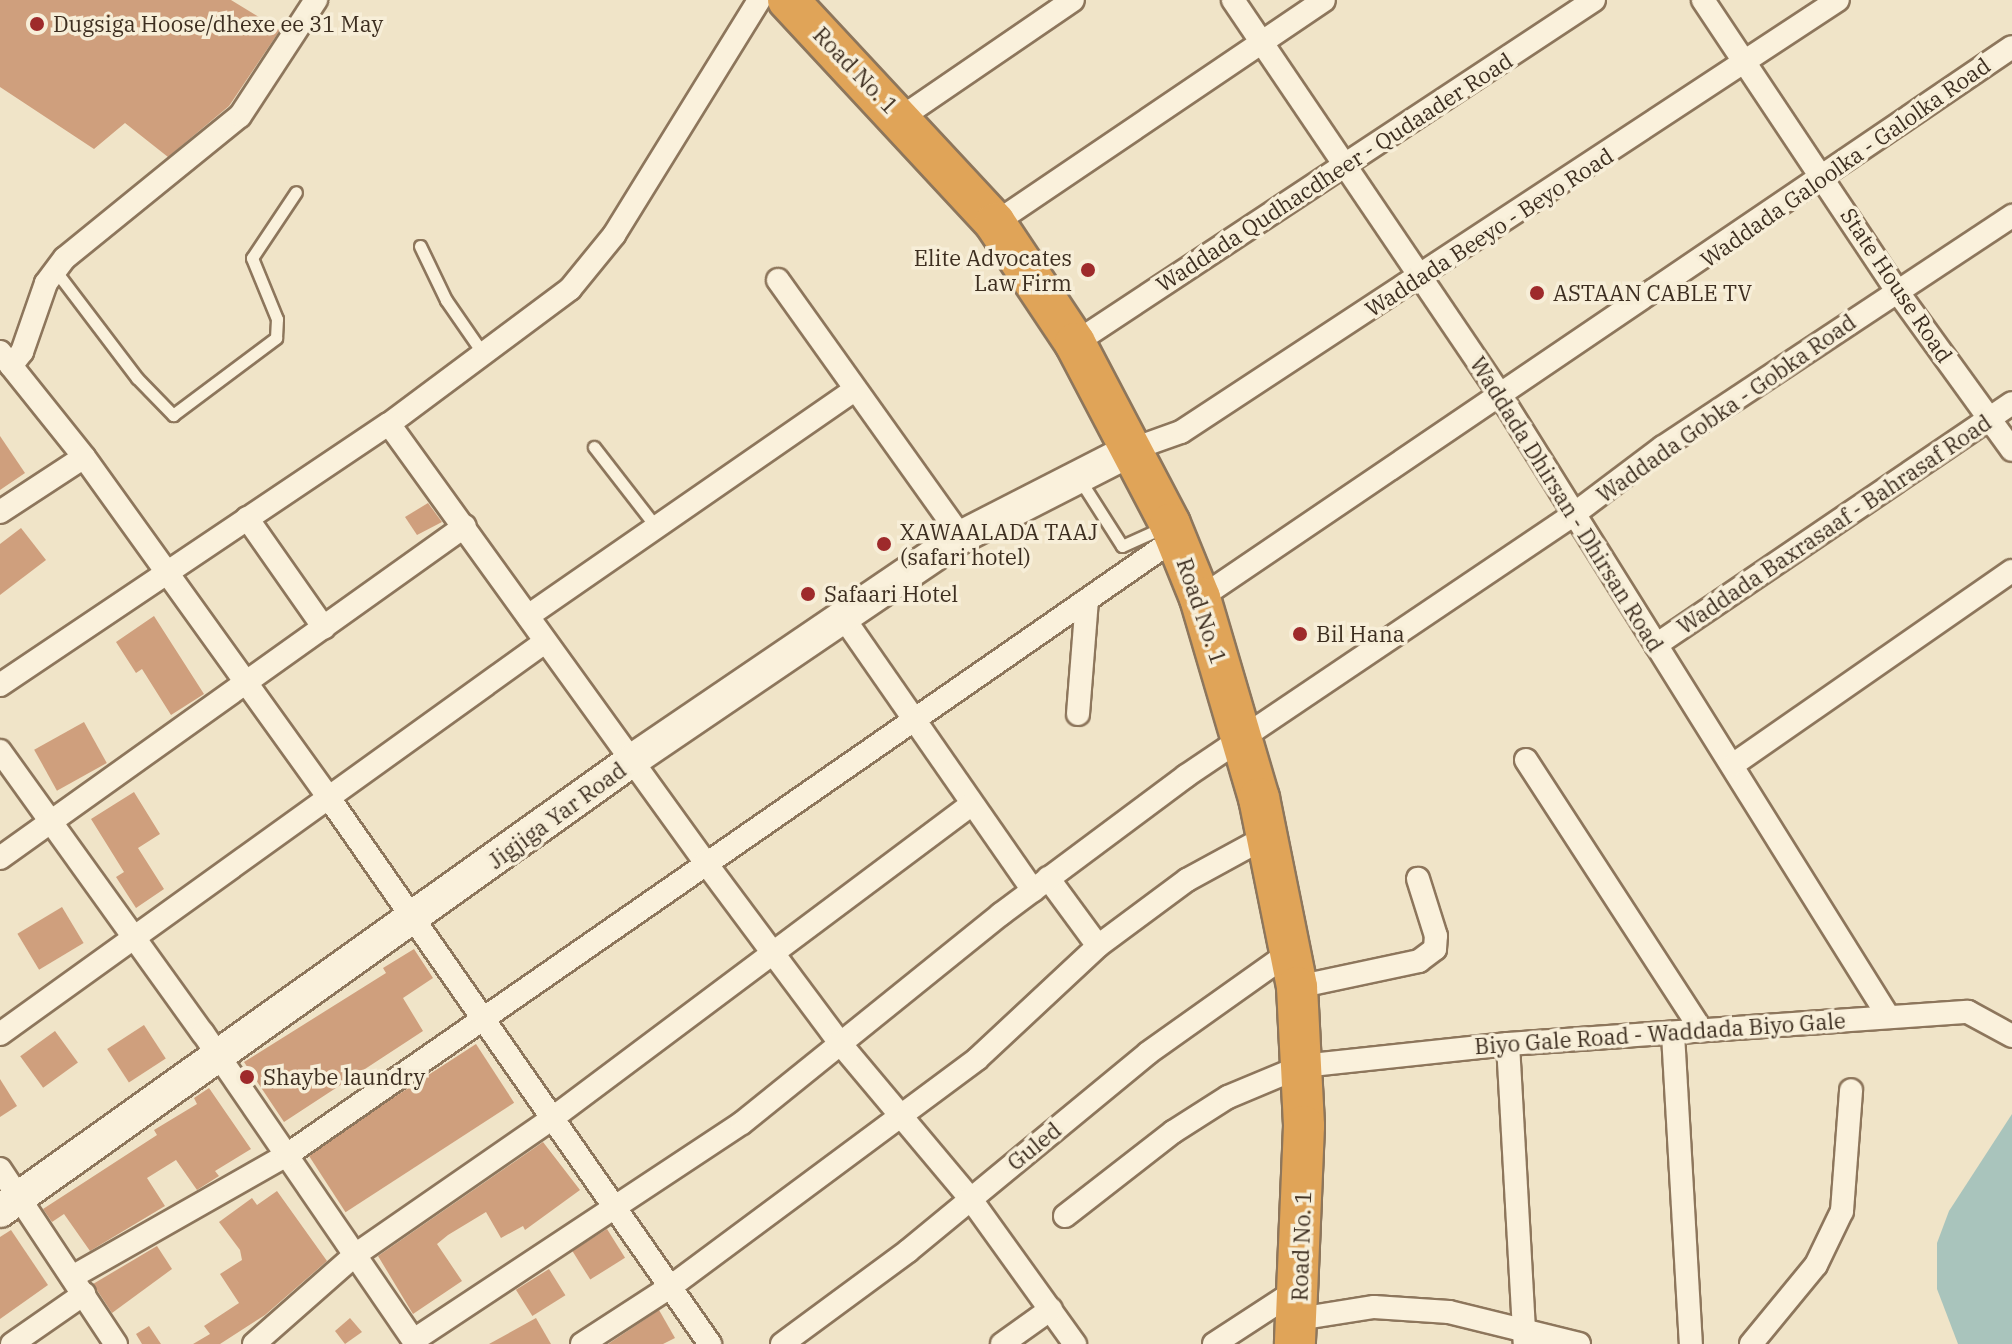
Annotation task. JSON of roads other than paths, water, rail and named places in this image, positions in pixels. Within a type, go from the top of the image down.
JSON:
[{"type":"highway","name":"Road No. 1","points":[[788,0],[902,117],[995,223],[1075,343],[1133,449],[1173,531],[1200,598],[1244,739],[1294,969],[1302,1066],[1298,1317]]},
{"type":"street","points":[[316,0],[240,116],[55,270],[46,283],[22,352],[6,359],[84,457],[245,686],[329,798],[615,1208],[673,1285],[710,1344]]},
{"type":"street","points":[[0,685],[389,424],[570,289],[614,235],[759,0]]},
{"type":"street","points":[[902,117],[1073,0]]},
{"type":"street","name":"Waddada Dhirsan - Dhirsan Road","points":[[1233,0],[1502,398],[1734,764],[1888,1016]]},
{"type":"street","points":[[995,223],[1324,0]]},
{"type":"street","name":"Waddada Qudhacdheer - Qudaader Road","points":[[1075,343],[1594,0]]},
{"type":"street","name":"State House Road","points":[[1703,0],[1825,177],[1897,291],[2012,450]]},
{"type":"street","name":"Waddada Beeyo - Beyo Road","points":[[1133,449],[1181,432],[1419,279],[1838,0]]},
{"type":"street","name":"Waddada Galoolka - Galolka Road","points":[[1200,598],[1502,398],[2012,47]]},
{"type":"street","name":"Waddada Gobka - Gobka Road","points":[[415,1342],[532,1257],[615,1208],[742,1123],[839,1042],[1040,884],[1244,739],[1574,514],[1663,447],[2012,216]]},
{"type":"street","points":[[778,280],[961,537]]},
{"type":"street","points":[[528,616],[854,390]]},
{"type":"street","name":"Waddada Baxrasaaf - Bahrasaf Road","points":[[1656,645],[2012,403]]},
{"type":"street","points":[[389,424],[839,1042],[970,1198],[1075,1344]]},
{"type":"street","name":"Jigjiga Yar Road","points":[[10,1204],[634,759],[961,537],[1133,449]]},
{"type":"street","points":[[0,512],[84,457]]},
{"type":"street","points":[[247,518],[324,628]]},
{"type":"street","points":[[0,858],[465,526]]},
{"type":"street","points":[[12,1344],[78,1285],[287,1155],[705,862],[1087,600],[1173,531]]},
{"type":"street","points":[[1734,764],[2012,571]]},
{"type":"street","points":[[1078,714],[1087,600]]},
{"type":"street","points":[[843,617],[972,804],[1098,946]]},
{"type":"street","points":[[0,1034],[137,939],[329,798],[425,723],[545,642]]},
{"type":"street","points":[[0,751],[137,939],[415,1342]]},
{"type":"street","points":[[1526,760],[1701,1029]]},
{"type":"street","points":[[254,1344],[355,1255],[554,1117],[972,804]]},
{"type":"street","points":[[582,1344],[673,1285],[977,1059],[1098,946],[1187,880],[1266,837]]},
{"type":"street","points":[[1294,969],[1419,961],[1435,949],[1436,936],[1418,879]]},
{"type":"street","name":"Guled","points":[[782,1344],[970,1198],[1148,1053],[1294,969]]},
{"type":"street","name":"Biyo Gale Road - Waddada Biyo Gale","points":[[1065,1216],[1173,1132],[1228,1097],[1302,1066],[1508,1044],[1968,1012],[2012,1036]]},
{"type":"street","points":[[1673,1034],[1691,1344]]},
{"type":"street","points":[[1508,1044],[1525,1337]]},
{"type":"street","points":[[1751,1344],[1816,1265],[1842,1211],[1851,1090]]},
{"type":"street","points":[[0,1169],[10,1204],[78,1285],[116,1344]]},
{"type":"street","points":[[1214,1344],[1298,1317],[1374,1307],[1449,1312],[1525,1337],[1579,1344]]},
{"type":"street","points":[[1002,1344],[1051,1309]]},
{"type":"lane","points":[[55,270],[137,378],[173,415],[276,338],[277,319],[252,258],[296,192]]},
{"type":"lane","points":[[420,246],[446,300],[482,352]]},
{"type":"lane","points":[[594,447],[656,527]]},
{"type":"lane","points":[[1078,477],[1122,546],[1173,531]]},
{"type":"water","points":[[2012,1114],[2012,1344],[1958,1344],[1937,1289],[1937,1243],[1949,1211]]},
{"type":"place","name":"Dugsiga Hoose/dhexe ee 31 May","points":[[37,24]]},
{"type":"place","name":"Elite Advocates Law Firm","points":[[1088,270]]},
{"type":"place","name":"ASTAAN CABLE TV","points":[[1537,293]]},
{"type":"place","name":"XAWAALADA TAAJ (safari hotel)","points":[[884,544]]},
{"type":"place","name":"Safaari Hotel","points":[[808,594]]},
{"type":"place","name":"Bil Hana","points":[[1300,634]]},
{"type":"place","name":"Shaybe laundry","points":[[247,1077]]}]
